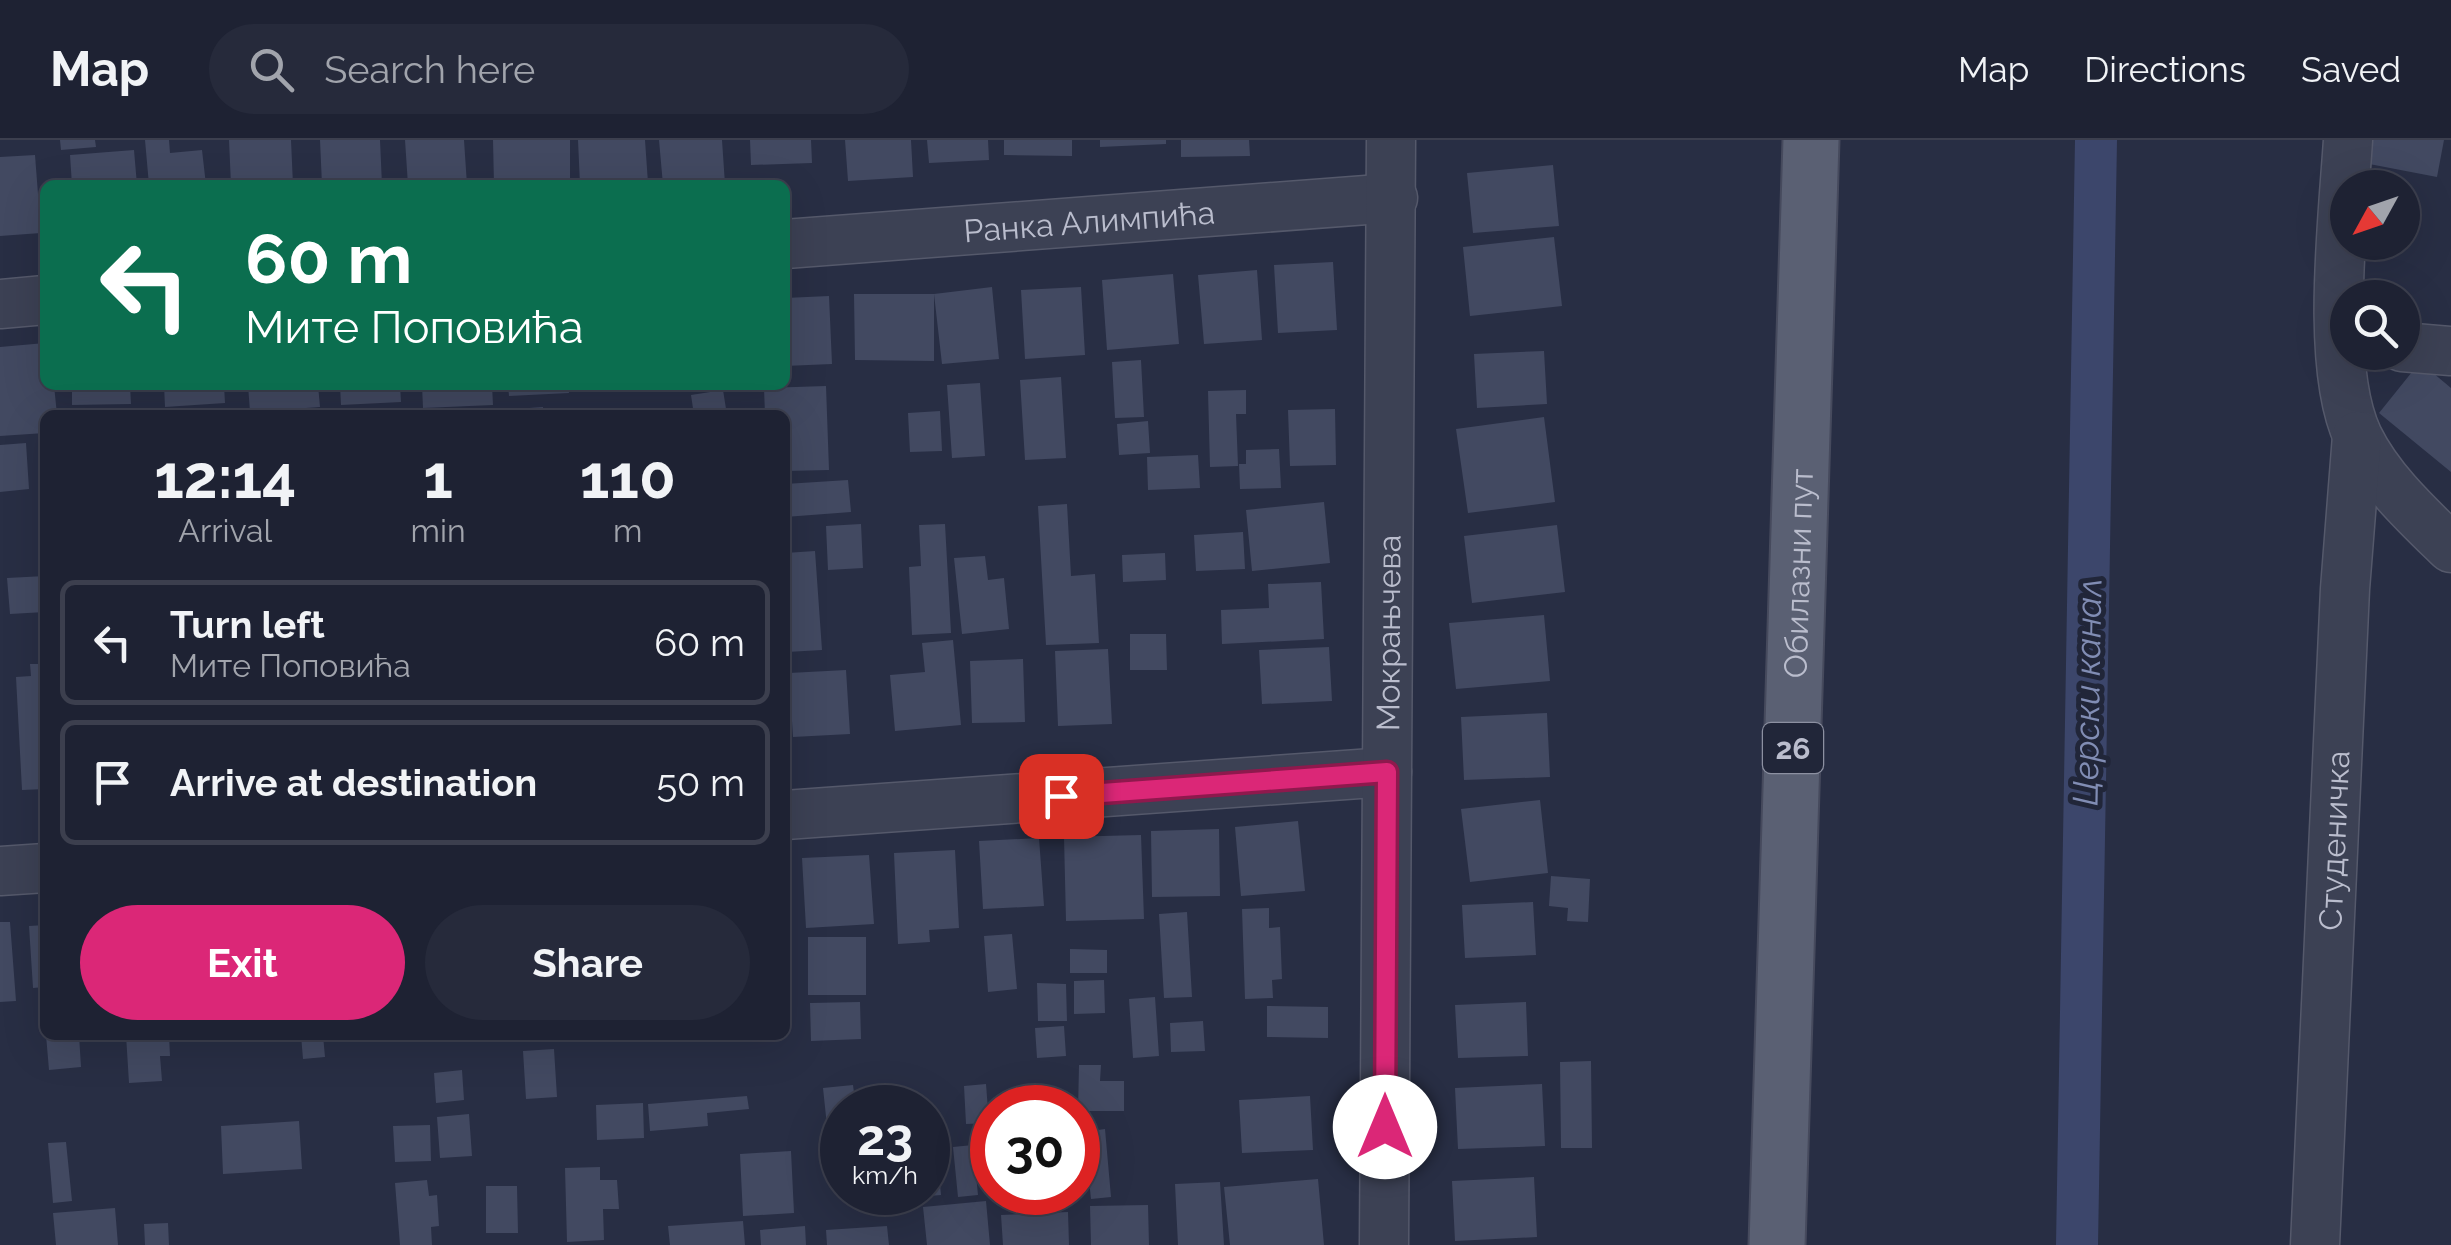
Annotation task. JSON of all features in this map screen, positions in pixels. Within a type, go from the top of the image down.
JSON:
[{"type":"main road","name":"Обилазни пут","points":[[1778,1245],[1812,140]]},
{"type":"street","name":"Мокрањчева","points":[[1384,1245],[1394,198],[1391,140]]},
{"type":"street","points":[[2341,280],[2348,140]]},
{"type":"street","name":"Ранка Алимпића","points":[[790,244],[1394,198]]},
{"type":"street","points":[[0,304],[40,300]]},
{"type":"street","points":[[2420,348],[2451,351]]},
{"type":"street","points":[[2343,370],[2357,436],[2400,498],[2451,548]]},
{"type":"street","name":"Студеничка","points":[[2314,1245],[2345,588],[2357,436]]},
{"type":"street","points":[[790,815],[1387,772]]},
{"type":"street","points":[[0,872],[40,868]]},
{"type":"building","points":[[60,140],[95,140],[96,147],[61,150]]},
{"type":"building","points":[[145,140],[169,140],[170,153],[202,150],[205,180],[149,180]]},
{"type":"building","points":[[229,140],[291,140],[293,180],[231,180]]},
{"type":"building","points":[[320,140],[380,140],[382,180],[322,180]]},
{"type":"building","points":[[405,140],[464,140],[467,180],[408,180]]},
{"type":"building","points":[[493,140],[570,140],[570,180],[494,180]]},
{"type":"building","points":[[578,140],[645,140],[648,180],[580,180]]},
{"type":"building","points":[[659,140],[722,140],[725,180],[663,180]]},
{"type":"building","points":[[750,140],[811,140],[812,163],[751,165]]},
{"type":"building","points":[[845,140],[911,140],[913,177],[848,181]]},
{"type":"building","points":[[927,140],[988,140],[989,160],[929,163]]},
{"type":"building","points":[[1004,140],[1072,140],[1072,156],[1004,155]]},
{"type":"building","points":[[1100,140],[1166,140],[1166,144],[1100,147]]},
{"type":"building","points":[[1181,140],[1249,140],[1250,156],[1181,157]]},
{"type":"building","points":[[2369,140],[2444,140],[2437,177],[2420,174],[2420,170],[2364,163]]},
{"type":"building","points":[[134,150],[137,180],[72,180],[70,155]]},
{"type":"building","points":[[35,155],[40,233],[0,236],[0,157]]},
{"type":"building","points":[[1553,165],[1559,226],[1473,233],[1467,173]]},
{"type":"building","points":[[1554,237],[1562,306],[1470,316],[1463,247]]},
{"type":"building","points":[[1333,262],[1337,330],[1278,333],[1274,265]]},
{"type":"building","points":[[1257,270],[1262,340],[1204,344],[1198,275]]},
{"type":"building","points":[[1173,274],[1179,344],[1107,350],[1102,280]]},
{"type":"building","points":[[992,287],[999,359],[942,364],[934,294]]},
{"type":"building","points":[[1081,287],[1085,355],[1025,359],[1021,290]]},
{"type":"building","points":[[854,294],[934,294],[934,361],[855,360]]},
{"type":"building","points":[[829,296],[832,364],[790,366],[790,298]]},
{"type":"building","points":[[40,343],[40,390],[54,390],[56,410],[40,410],[40,433],[0,436],[0,347]]},
{"type":"building","points":[[1544,351],[1547,404],[1477,408],[1474,354]]},
{"type":"building","points":[[1141,360],[1144,417],[1115,418],[1112,362]]},
{"type":"building","points":[[2420,362],[2451,388],[2451,472],[2379,413],[2414,370],[2420,370]]},
{"type":"building","points":[[1061,377],[1066,458],[1025,460],[1020,380]]},
{"type":"building","points":[[980,383],[985,456],[952,458],[947,385]]},
{"type":"building","points":[[826,386],[829,470],[790,471],[790,410],[765,410],[764,390]]},
{"type":"building","points":[[72,390],[130,390],[131,404],[72,405]]},
{"type":"building","points":[[164,390],[224,390],[225,403],[165,407]]},
{"type":"building","points":[[248,390],[318,390],[320,407],[250,410]]},
{"type":"building","points":[[340,390],[400,390],[401,402],[341,405]]},
{"type":"building","points":[[422,390],[492,390],[493,405],[423,408]]},
{"type":"building","points":[[508,390],[569,393],[509,396]]},
{"type":"building","points":[[723,390],[726,410],[693,410],[691,395]]},
{"type":"building","points":[[1246,390],[1246,414],[1236,414],[1238,466],[1210,467],[1208,391]]},
{"type":"building","points":[[1335,409],[1336,465],[1290,466],[1288,410]]},
{"type":"building","points":[[940,411],[942,451],[910,452],[908,413]]},
{"type":"building","points":[[1544,417],[1555,502],[1468,513],[1456,429]]},
{"type":"building","points":[[1148,421],[1150,453],[1119,455],[1117,424]]},
{"type":"building","points":[[26,443],[29,489],[0,492],[0,445]]},
{"type":"building","points":[[1279,449],[1281,488],[1240,489],[1239,464],[1246,464],[1246,450]]},
{"type":"building","points":[[1198,455],[1200,488],[1148,490],[1147,457]]},
{"type":"building","points":[[848,480],[851,512],[790,517],[790,484]]},
{"type":"building","points":[[1324,502],[1330,563],[1252,571],[1246,510]]},
{"type":"building","points":[[1067,504],[1071,576],[1095,574],[1099,643],[1046,645],[1038,506]]},
{"type":"building","points":[[861,524],[863,568],[828,570],[826,526]]},
{"type":"building","points":[[945,524],[951,633],[912,635],[909,567],[921,566],[919,525]]},
{"type":"building","points":[[1557,525],[1565,592],[1472,603],[1464,536]]},
{"type":"building","points":[[1243,532],[1245,569],[1196,571],[1194,535]]},
{"type":"building","points":[[815,551],[822,650],[790,652],[790,553]]},
{"type":"building","points":[[1165,553],[1166,580],[1123,582],[1122,555]]},
{"type":"building","points":[[985,556],[988,580],[1004,578],[1009,629],[962,634],[954,558]]},
{"type":"building","points":[[40,576],[40,612],[10,614],[7,578]]},
{"type":"building","points":[[1321,582],[1324,639],[1222,644],[1221,610],[1269,608],[1268,584]]},
{"type":"building","points":[[1544,615],[1550,681],[1456,689],[1449,623]]},
{"type":"building","points":[[1130,634],[1166,634],[1167,670],[1130,670]]},
{"type":"building","points":[[953,640],[961,725],[895,731],[890,675],[925,672],[922,643]]},
{"type":"building","points":[[1329,647],[1332,701],[1262,704],[1259,650]]},
{"type":"building","points":[[1108,649],[1112,724],[1058,726],[1055,651]]},
{"type":"building","points":[[1023,659],[1025,722],[972,723],[970,661]]},
{"type":"building","points":[[30,664],[40,664],[40,789],[22,790],[16,677],[31,676]]},
{"type":"building","points":[[846,670],[850,734],[793,737],[790,673]]},
{"type":"building","points":[[1547,713],[1550,777],[1464,780],[1461,717]]},
{"type":"building","points":[[1540,800],[1548,873],[1470,882],[1461,809]]},
{"type":"building","points":[[1298,821],[1305,891],[1241,896],[1235,827]]},
{"type":"building","points":[[1219,829],[1220,896],[1152,897],[1151,831]]},
{"type":"building","points":[[1141,835],[1144,919],[1066,921],[1064,837]]},
{"type":"building","points":[[1039,838],[1044,906],[983,909],[979,841]]},
{"type":"building","points":[[955,850],[959,928],[929,930],[930,942],[898,944],[894,853]]},
{"type":"building","points":[[869,855],[874,924],[806,928],[802,858]]},
{"type":"building","points":[[1551,876],[1590,879],[1588,922],[1567,921],[1568,908],[1549,906]]},
{"type":"building","points":[[1533,902],[1536,955],[1465,958],[1462,905]]},
{"type":"building","points":[[1269,908],[1269,928],[1280,927],[1282,979],[1272,980],[1273,998],[1245,999],[1242,909]]},
{"type":"building","points":[[1187,912],[1192,997],[1164,998],[1159,914]]},
{"type":"building","points":[[0,922],[10,922],[16,1001],[0,1002]]},
{"type":"building","points":[[40,925],[40,987],[33,988],[29,926]]},
{"type":"building","points":[[1012,934],[1017,989],[988,992],[984,936]]},
{"type":"building","points":[[808,937],[866,937],[866,995],[808,995]]},
{"type":"building","points":[[1070,949],[1107,950],[1107,973],[1070,973]]},
{"type":"building","points":[[1104,980],[1105,1013],[1074,1014],[1074,981]]},
{"type":"building","points":[[1037,983],[1066,984],[1067,1021],[1038,1021]]},
{"type":"building","points":[[1155,997],[1159,1056],[1133,1058],[1129,999]]},
{"type":"building","points":[[860,1002],[861,1039],[811,1041],[810,1003]]},
{"type":"building","points":[[1526,1002],[1528,1056],[1458,1058],[1455,1005]]},
{"type":"building","points":[[1267,1006],[1328,1007],[1328,1038],[1267,1037]]},
{"type":"building","points":[[1203,1021],[1205,1051],[1171,1052],[1170,1023]]},
{"type":"building","points":[[1064,1026],[1066,1056],[1037,1058],[1035,1028]]},
{"type":"building","points":[[46,1040],[79,1040],[81,1067],[49,1070]]},
{"type":"building","points":[[126,1040],[169,1040],[170,1056],[160,1056],[162,1081],[129,1083]]},
{"type":"building","points":[[301,1040],[323,1040],[325,1057],[303,1059]]},
{"type":"building","points":[[554,1049],[557,1097],[526,1099],[523,1051]]},
{"type":"building","points":[[1591,1061],[1592,1148],[1561,1148],[1560,1062]]},
{"type":"building","points":[[1079,1065],[1101,1065],[1100,1081],[1124,1081],[1124,1111],[1100,1111],[1100,1085],[1079,1085]]},
{"type":"building","points":[[462,1070],[464,1100],[436,1103],[434,1073]]},
{"type":"building","points":[[1542,1084],[1545,1146],[1458,1149],[1455,1088]]},
{"type":"building","points":[[970,1085],[970,1124],[966,1124],[964,1086]]},
{"type":"building","points":[[747,1096],[749,1109],[707,1113],[708,1126],[650,1131],[648,1104]]},
{"type":"building","points":[[1310,1096],[1313,1150],[1242,1153],[1239,1100]]},
{"type":"building","points":[[643,1103],[644,1138],[597,1140],[596,1105]]},
{"type":"building","points":[[469,1114],[472,1156],[440,1158],[437,1117]]},
{"type":"building","points":[[299,1121],[302,1169],[223,1174],[221,1126]]},
{"type":"building","points":[[430,1125],[431,1161],[395,1162],[393,1126]]},
{"type":"building","points":[[1105,1129],[1111,1197],[1100,1198],[1100,1130]]},
{"type":"building","points":[[66,1142],[72,1201],[53,1203],[48,1143]]},
{"type":"building","points":[[970,1145],[970,1196],[958,1197],[953,1147]]},
{"type":"building","points":[[791,1151],[794,1213],[743,1216],[740,1154]]},
{"type":"building","points":[[600,1167],[600,1180],[617,1180],[619,1209],[603,1209],[604,1240],[567,1242],[565,1168]]},
{"type":"building","points":[[1534,1177],[1537,1237],[1455,1241],[1452,1181]]},
{"type":"building","points":[[1318,1179],[1324,1245],[1230,1245],[1224,1187]]},
{"type":"building","points":[[427,1180],[429,1196],[437,1195],[439,1226],[431,1227],[432,1245],[400,1245],[395,1183]]},
{"type":"building","points":[[1220,1182],[1224,1245],[1178,1245],[1175,1184]]},
{"type":"building","points":[[486,1186],[517,1186],[518,1233],[486,1233]]},
{"type":"building","points":[[970,1203],[970,1215],[987,1215],[990,1245],[927,1245],[924,1215],[950,1215],[950,1204]]},
{"type":"building","points":[[1148,1205],[1149,1245],[1091,1245],[1090,1215],[1100,1215],[1100,1206]]},
{"type":"building","points":[[115,1208],[118,1245],[56,1245],[53,1213]]},
{"type":"building","points":[[1001,1215],[1068,1215],[1069,1245],[1003,1245]]},
{"type":"building","points":[[743,1221],[745,1245],[670,1245],[668,1226]]},
{"type":"building","points":[[168,1223],[169,1245],[145,1245],[144,1224]]},
{"type":"building","points":[[805,1226],[806,1245],[761,1245],[760,1230]]},
{"type":"building","points":[[887,1226],[889,1245],[827,1245],[826,1230]]},
{"type":"waterway","name":"Церски канал","points":[[2077,1245],[2096,140]]},
{"type":"route","points":[[1061,796],[1387,772],[1385,1127]]}]
